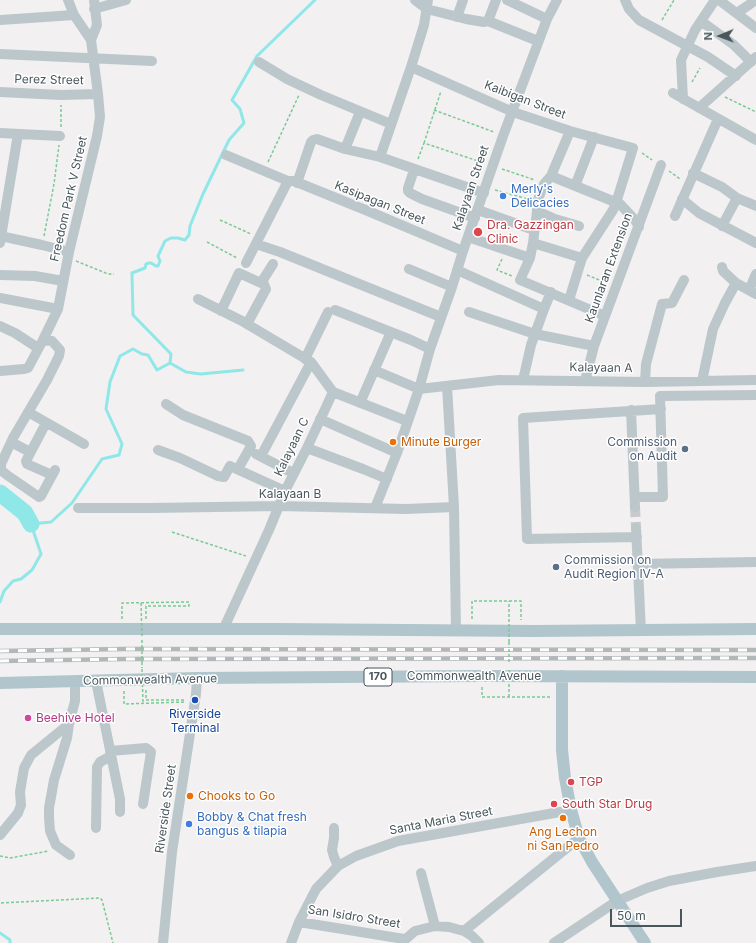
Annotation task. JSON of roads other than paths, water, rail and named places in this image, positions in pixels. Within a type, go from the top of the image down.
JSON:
[{"type":"main road","points":[[0,630],[641,631],[756,629]]},
{"type":"main road","points":[[562,676],[562,750],[572,810],[579,838],[617,902],[645,943]]},
{"type":"main road","name":"Commonwealth Avenue","points":[[0,682],[75,682],[197,678],[562,676],[756,677]]},
{"type":"street","points":[[68,0],[74,15],[91,40]]},
{"type":"street","points":[[91,40],[97,25],[94,4],[126,0]]},
{"type":"street","points":[[415,0],[457,17],[484,22],[488,21],[538,41]]},
{"type":"street","points":[[457,17],[463,0]]},
{"type":"street","points":[[488,21],[496,0]]},
{"type":"street","points":[[507,0],[547,19]]},
{"type":"street","name":"Kalayaan Street","points":[[419,389],[430,349],[463,251],[494,166],[503,136],[538,41],[557,0]]},
{"type":"street","points":[[625,0],[629,9],[639,20],[708,57],[736,76]]},
{"type":"street","points":[[683,99],[681,60],[701,21],[715,0]]},
{"type":"street","points":[[719,0],[756,28]]},
{"type":"street","points":[[737,13],[756,0]]},
{"type":"street","points":[[380,158],[412,67],[428,4]]},
{"type":"street","points":[[0,20],[74,15]]},
{"type":"street","points":[[699,108],[754,60],[701,21]]},
{"type":"street","name":"Freedom Park V Street","points":[[2,371],[27,368],[30,366],[58,309],[100,117],[91,40]]},
{"type":"street","points":[[0,54],[152,61]]},
{"type":"street","points":[[259,62],[303,87],[391,124]]},
{"type":"street","name":"Kaibigan Street","points":[[412,67],[513,112],[570,131],[633,148],[616,203]]},
{"type":"street","name":"Perez Street","points":[[0,92],[61,95],[98,94]]},
{"type":"street","points":[[672,92],[756,140]]},
{"type":"street","points":[[345,149],[360,112]]},
{"type":"street","points":[[675,216],[718,119]]},
{"type":"street","points":[[570,131],[551,176],[544,184],[537,206],[530,258],[520,280],[606,316]]},
{"type":"street","points":[[0,133],[60,136]]},
{"type":"street","points":[[18,134],[0,238],[42,245],[69,255]]},
{"type":"street","points":[[575,186],[594,137]]},
{"type":"street","points":[[246,263],[257,241],[292,182],[313,140],[317,139],[414,170],[485,190]]},
{"type":"street","name":"Kasipagan Street","points":[[226,155],[463,251]]},
{"type":"street","name":"Kaunlaran Extension","points":[[585,381],[594,346],[661,165]]},
{"type":"street","points":[[414,170],[408,188],[410,193],[422,199],[534,230]]},
{"type":"street","points":[[694,173],[722,187],[737,198],[756,206]]},
{"type":"street","points":[[551,176],[620,204],[635,220],[638,227]]},
{"type":"street","points":[[722,226],[737,198]]},
{"type":"street","points":[[682,200],[699,213],[756,243]]},
{"type":"street","points":[[569,300],[582,258],[616,203]]},
{"type":"street","points":[[537,206],[555,219],[579,226]]},
{"type":"street","points":[[468,237],[530,258]]},
{"type":"street","points":[[257,241],[280,252],[441,317]]},
{"type":"street","points":[[533,243],[582,258]]},
{"type":"street","points":[[261,283],[273,264]]},
{"type":"street","points":[[722,267],[723,271],[736,283],[752,292],[756,274]]},
{"type":"street","points":[[409,269],[452,287]]},
{"type":"street","points":[[457,270],[544,308]]},
{"type":"street","points":[[221,311],[239,273],[264,284],[266,289],[247,324]]},
{"type":"street","points":[[0,275],[35,276],[63,281]]},
{"type":"street","points":[[645,382],[646,364],[662,304],[672,303],[684,280]]},
{"type":"street","points":[[702,381],[714,329],[725,302],[736,283]]},
{"type":"street","points":[[523,380],[535,334],[551,292]]},
{"type":"street","points":[[0,298],[58,309]]},
{"type":"street","points":[[198,299],[247,324],[308,360],[333,392],[407,421]]},
{"type":"street","points":[[260,456],[331,311],[391,332],[430,349]]},
{"type":"street","points":[[469,312],[535,334],[594,346]]},
{"type":"street","points":[[0,326],[41,344],[52,341],[60,350],[47,380],[11,442],[1,464],[2,470],[7,475],[40,497],[54,472],[26,461],[46,423]]},
{"type":"street","points":[[360,403],[391,332]]},
{"type":"street","points":[[374,370],[419,389],[397,453],[375,508]]},
{"type":"street","name":"Kalayaan A","points":[[419,389],[499,380],[645,382],[756,380]]},
{"type":"street","points":[[447,386],[454,507],[456,631]]},
{"type":"street","name":"Kalayaan C","points":[[223,630],[256,559],[293,473],[307,448],[333,392]]},
{"type":"street","points":[[631,410],[635,502],[663,497],[660,396],[756,395]]},
{"type":"street","points":[[166,404],[183,415],[248,441],[251,446],[238,469]]},
{"type":"street","points":[[641,631],[636,533],[527,539],[523,418],[661,409]]},
{"type":"street","points":[[28,412],[84,444]]},
{"type":"street","points":[[320,420],[397,453]]},
{"type":"street","points":[[11,442],[30,452]]},
{"type":"street","points":[[307,448],[386,479]]},
{"type":"street","points":[[158,450],[180,458],[218,476],[224,477],[230,466],[285,491]]},
{"type":"street","points":[[249,450],[293,473]]},
{"type":"street","name":"Kalayaan B","points":[[78,508],[279,506],[406,509],[454,507]]},
{"type":"street","points":[[638,564],[756,562]]},
{"type":"street","name":"Riverside Street","points":[[163,943],[172,852],[196,694],[197,678]]},
{"type":"street","points":[[96,681],[120,799],[120,812]]},
{"type":"street","points":[[70,855],[56,845],[50,831],[49,808],[56,771],[67,738],[75,701],[75,682]]},
{"type":"street","points":[[0,835],[18,813],[21,805],[20,792],[24,768],[32,755],[69,724]]},
{"type":"street","points":[[96,828],[97,766],[111,753],[146,748],[151,752],[143,804]]},
{"type":"street","name":"Santa Maria Street","points":[[291,943],[299,922],[316,889],[338,866],[356,856],[398,841],[572,810]]},
{"type":"street","points":[[334,828],[332,850],[338,866]]},
{"type":"street","points":[[479,943],[464,930],[579,838]]},
{"type":"street","points":[[554,943],[617,902],[633,894],[668,881],[756,866]]},
{"type":"street","points":[[421,873],[436,926]]},
{"type":"street","name":"San Isidro Street","points":[[299,922],[402,941],[415,931],[436,926],[464,930]]},
{"type":"waterway","points":[[0,602],[4,591],[13,581],[21,579],[32,570],[41,554],[31,524],[51,522],[72,503],[102,459],[119,455],[122,444],[106,409],[110,382],[120,356],[133,349],[142,354],[148,355],[157,370],[170,363],[171,354],[133,315],[132,273],[145,268],[146,264],[149,263],[158,266],[160,261],[158,256],[165,241],[171,238],[185,240],[189,235],[190,226],[203,194],[229,140],[244,123],[240,109],[232,100],[257,56],[315,0]]},
{"type":"waterway","points":[[170,363],[186,372],[201,374],[243,370]]},
{"type":"waterway","points":[[0,493],[25,513],[31,524]]},
{"type":"waterway","points":[[0,933],[10,940],[10,943]]},
{"type":"tunnel","points":[[635,507],[636,528]]},
{"type":"railway","points":[[0,651],[125,649],[756,650]]},
{"type":"railway","points":[[0,661],[125,659],[756,658]]},
{"type":"place","name":"Merly's Delicacies","points":[[503,196]]},
{"type":"place","name":"Dra. Gazzingan Clinic","points":[[478,232]]},
{"type":"place","name":"Minute Burger","points":[[393,442]]},
{"type":"place","name":"Commission on Audit","points":[[685,449]]},
{"type":"place","name":"Commission on Audit Region IV-A","points":[[556,567]]},
{"type":"place","name":"Riverside Terminal","points":[[195,700]]},
{"type":"place","name":"Beehive Hotel","points":[[28,718]]},
{"type":"place","name":"TGP","points":[[571,782]]},
{"type":"place","name":"Chooks to Go","points":[[190,796]]},
{"type":"place","name":"South Star Drug","points":[[554,804]]},
{"type":"place","name":"Ang Lechon ni San Pedro","points":[[563,818]]},
{"type":"place","name":"Bobby & Chat fresh bangus & tilapia","points":[[189,824]]}]
